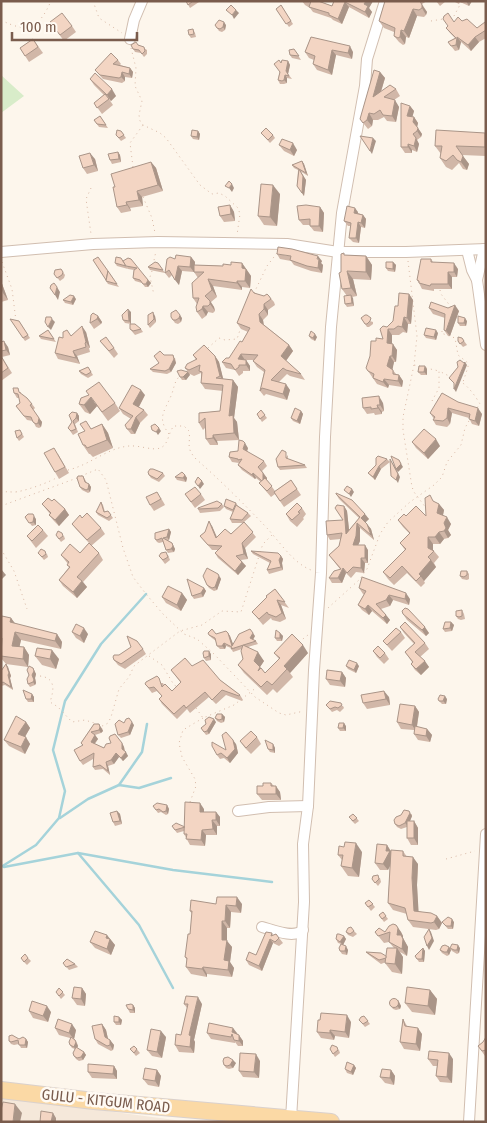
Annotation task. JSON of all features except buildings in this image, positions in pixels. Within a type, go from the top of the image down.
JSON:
[{"type":"main road","name":"GULU - KITGUM ROAD","points":[[1,1090],[94,1101],[331,1122]]},
{"type":"street","points":[[130,39],[134,20],[142,1]]},
{"type":"street","points":[[291,1119],[303,930],[303,844],[308,806],[316,628],[321,573],[325,437],[338,252],[342,213],[365,86],[367,59],[385,1]]},
{"type":"street","points":[[1,252],[93,244],[158,242],[287,244],[338,252],[485,249],[477,280]]},
{"type":"street","points":[[467,250],[472,270],[477,280],[486,345]]},
{"type":"street","points":[[238,811],[269,807],[308,806]]},
{"type":"street","points":[[469,1122],[475,993],[486,834]]},
{"type":"street","points":[[262,927],[294,935],[300,934],[303,930]]},
{"type":"path","points":[[1,20],[20,28],[33,26],[42,19],[51,1]]},
{"type":"path","points":[[93,1],[98,18],[130,39],[136,68],[135,86],[142,101],[139,115],[143,124],[166,138],[200,185],[212,194],[220,193],[225,196],[238,208],[240,214],[236,243]]},
{"type":"path","points":[[431,21],[454,16],[462,1]]},
{"type":"path","points":[[133,168],[130,143],[143,124]]},
{"type":"path","points":[[91,188],[86,199],[93,244]]},
{"type":"path","points":[[143,195],[152,218],[158,242],[150,277],[154,295]]},
{"type":"path","points":[[252,299],[272,257],[287,244]]},
{"type":"path","points":[[406,252],[417,336],[414,365],[403,417],[403,430],[412,487],[426,507]]},
{"type":"path","points":[[1,261],[12,289],[16,320]]},
{"type":"path","points":[[440,286],[441,294],[452,309]]},
{"type":"path","points":[[206,350],[219,338],[225,340],[237,339],[243,321]]},
{"type":"path","points":[[447,322],[442,333],[455,338],[458,355],[468,363],[463,382]]},
{"type":"path","points":[[317,617],[359,580],[366,569],[380,534],[388,522],[442,477],[447,462],[461,445],[465,428],[480,404],[472,395],[469,387],[463,382],[439,371],[414,365]]},
{"type":"path","points":[[432,401],[439,388],[439,371]]},
{"type":"path","points":[[169,435],[162,423],[162,416],[176,381],[183,375]]},
{"type":"path","points":[[65,471],[120,447],[142,446],[152,449],[160,448],[166,443],[170,430],[174,426],[184,426],[189,431],[188,447],[190,453],[272,534],[293,558],[301,565],[321,573]]},
{"type":"path","points":[[1,506],[98,469],[106,480],[123,548],[133,577],[163,614],[184,634],[197,639],[214,654],[255,697],[279,713],[286,715],[312,709]]},
{"type":"path","points":[[1,493],[6,491],[18,492],[50,482],[57,478],[60,473]]},
{"type":"path","points":[[40,676],[45,676],[53,684],[54,692],[50,702],[58,706],[72,722],[85,720],[103,726],[108,723],[119,689],[129,677],[134,666],[180,631],[202,625],[222,611],[242,612],[263,544],[272,534]]},
{"type":"path","points":[[1,548],[14,570],[27,609]]},
{"type":"path","points":[[293,646],[316,628]]},
{"type":"path","points":[[148,655],[162,665],[174,685],[183,688]]},
{"type":"path","points":[[190,803],[196,786],[195,779],[182,756],[179,742],[183,730],[203,718],[234,705],[254,691],[259,685]]},
{"type":"path","points":[[195,706],[203,718]]},
{"type":"path","points":[[446,859],[485,848]]},
{"type":"shaded area","points":[[1,1097],[190,1122],[1,1122]]},
{"type":"green space","points":[[1,75],[24,96],[1,113]]},
{"type":"waterway","points":[[1,867],[36,845],[59,818],[65,791],[53,750],[65,701],[101,644],[146,594]]},
{"type":"waterway","points":[[119,785],[142,752],[147,724]]},
{"type":"waterway","points":[[60,818],[88,799],[119,785],[139,788],[171,778]]},
{"type":"waterway","points":[[78,853],[139,925],[173,988]]},
{"type":"waterway","points":[[4,867],[78,853],[173,870],[272,882]]}]
